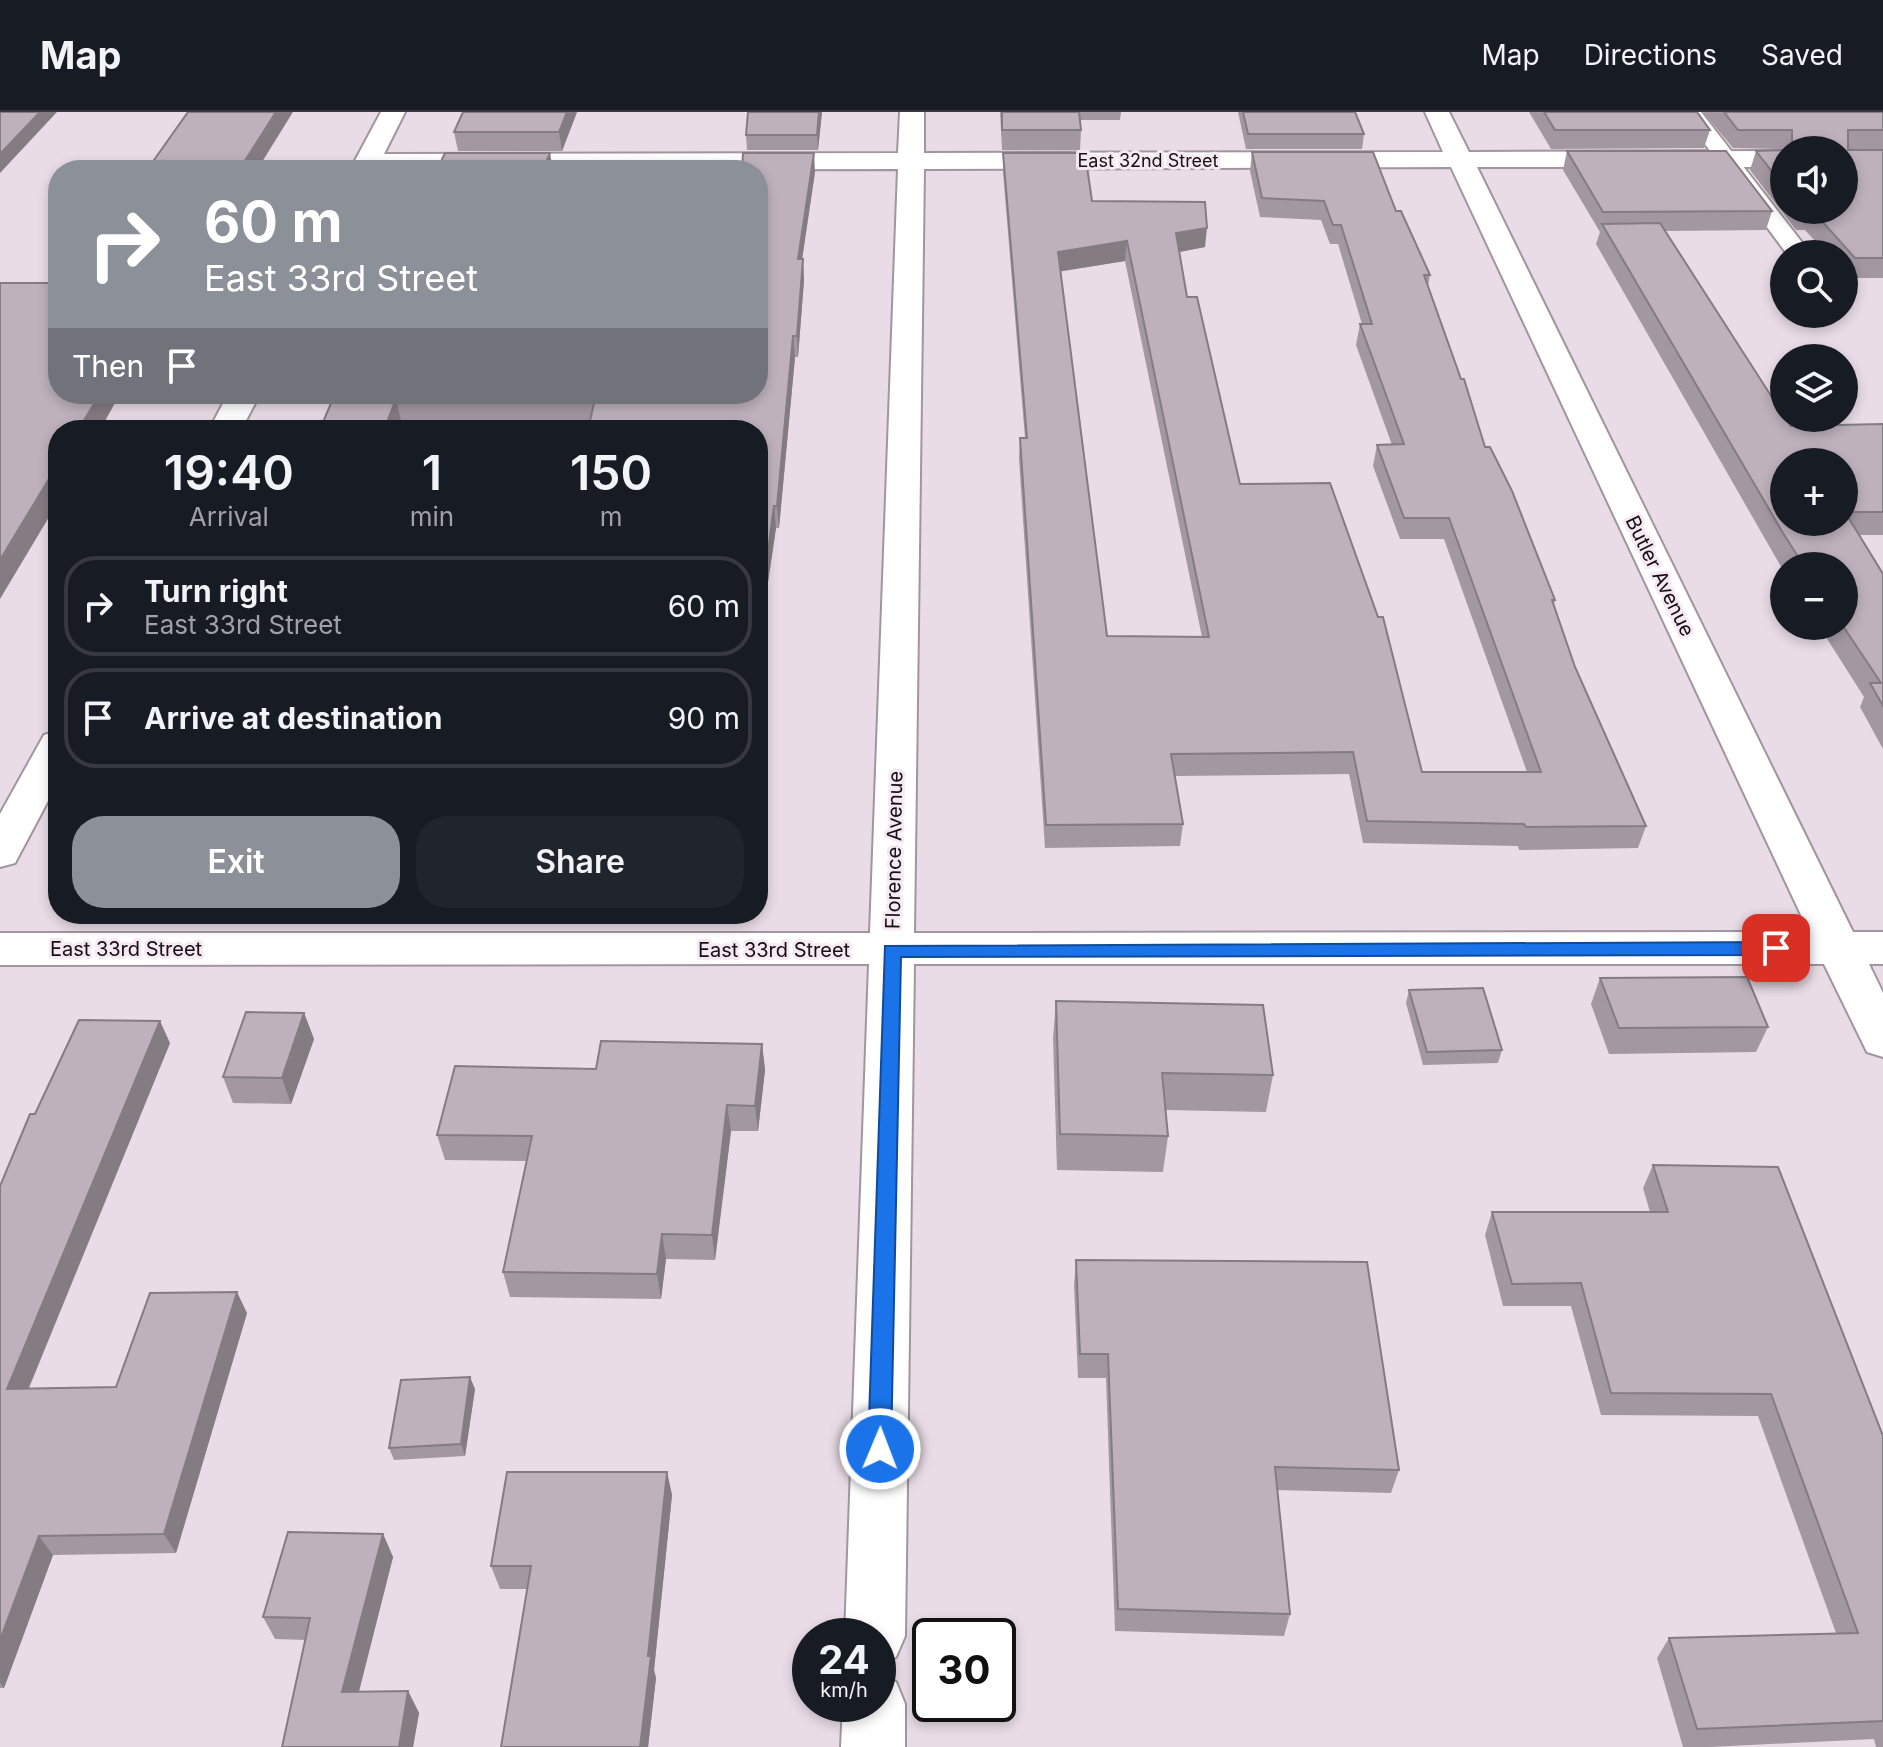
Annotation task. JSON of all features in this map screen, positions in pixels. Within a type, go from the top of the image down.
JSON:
[{"type":"street","points":[[368,160],[393,112]]},
{"type":"street","name":"Florence Avenue","points":[[875,1618],[912,112]]},
{"type":"street","name":"Butler Avenue","points":[[1437,112],[1883,1040]]},
{"type":"street","name":"East 32nd Street","points":[[768,162],[1770,159]]},
{"type":"street","points":[[0,853],[48,763]]},
{"type":"street","name":"East 33rd Street","points":[[0,949],[1883,948]]},
{"type":"street","points":[[873,1747],[874,1722]]},
{"type":"lane","points":[[1691,112],[1788,240]]},
{"type":"building","points":[[0,112],[40,112],[0,154]]},
{"type":"building","points":[[188,112],[276,112],[245,160],[154,160]]},
{"type":"building","points":[[463,112],[567,112],[559,132],[454,132]]},
{"type":"building","points":[[748,112],[819,112],[817,135],[746,135]]},
{"type":"building","points":[[1002,112],[1079,112],[1081,130],[1002,130]]},
{"type":"building","points":[[1243,112],[1355,112],[1364,134],[1248,134]]},
{"type":"building","points":[[1544,112],[1697,112],[1710,130],[1555,130]]},
{"type":"building","points":[[1724,112],[1883,112],[1883,130],[1848,130],[1848,136],[1792,136],[1792,130],[1738,130]]},
{"type":"building","points":[[1770,150],[1770,169],[1756,151]]},
{"type":"building","points":[[1858,150],[1883,150],[1883,258],[1858,258],[1858,240],[1839,240],[1825,224],[1858,224]]},
{"type":"building","points":[[1567,151],[1726,151],[1770,208],[1770,211],[1603,212]]},
{"type":"building","points":[[1252,152],[1373,152],[1396,211],[1401,211],[1430,275],[1424,275],[1461,379],[1464,379],[1485,447],[1490,447],[1512,491],[1555,600],[1552,600],[1575,667],[1646,826],[1526,827],[1524,824],[1367,821],[1353,752],[1171,754],[1183,824],[1046,825],[1020,438],[1027,438],[1003,153],[1085,153],[1092,201],[1205,202],[1207,228],[1176,233],[1187,297],[1197,297],[1240,484],[1330,483],[1378,617],[1383,617],[1422,772],[1541,772],[1449,518],[1404,518],[1377,445],[1404,444],[1360,324],[1372,324],[1341,225],[1333,225],[1324,201],[1262,198]],"holes":[[[1127,241],[1209,637],[1107,636],[1058,252]]]},
{"type":"building","points":[[445,153],[550,153],[547,160],[442,160]]},
{"type":"building","points":[[743,153],[814,153],[798,259],[803,259],[797,336],[793,336],[777,506],[774,506],[768,552],[768,420],[590,420],[594,404],[768,404],[768,160],[743,160]]},
{"type":"building","points":[[1660,223],[1770,394],[1770,432],[1858,432],[1858,425],[1883,424],[1883,512],[1858,512],[1858,448],[1770,448],[1770,511],[1602,224]]},
{"type":"building","points":[[0,283],[48,283],[48,404],[94,404],[84,420],[48,420],[48,481],[0,560]]},
{"type":"building","points":[[331,404],[394,404],[388,420],[324,420]]},
{"type":"building","points":[[1858,533],[1883,574],[1883,706],[1870,683],[1881,683],[1852,640],[1858,640],[1858,552],[1795,552],[1785,536],[1858,536]]},
{"type":"building","points":[[1747,977],[1768,1027],[1619,1028],[1600,978]]},
{"type":"building","points":[[1483,988],[1502,1050],[1427,1052],[1409,990]]},
{"type":"building","points":[[1056,1001],[1263,1005],[1273,1075],[1162,1073],[1168,1136],[1060,1134]]},
{"type":"building","points":[[246,1012],[304,1013],[282,1078],[223,1077]]},
{"type":"building","points":[[79,1020],[160,1021],[7,1389],[116,1387],[150,1293],[237,1292],[164,1534],[39,1536],[0,1640],[0,1186],[30,1114],[35,1114]]},
{"type":"building","points":[[601,1041],[762,1044],[755,1106],[727,1105],[712,1235],[662,1234],[657,1274],[503,1272],[532,1136],[437,1135],[455,1066],[596,1069]]},
{"type":"building","points":[[1653,1165],[1778,1167],[1883,1436],[1883,1721],[1697,1729],[1669,1638],[1858,1633],[1771,1394],[1611,1393],[1581,1283],[1512,1284],[1492,1212],[1668,1212]]},
{"type":"building","points":[[1076,1260],[1367,1262],[1399,1470],[1275,1467],[1290,1614],[1118,1609],[1108,1354],[1080,1354]]},
{"type":"building","points":[[470,1377],[461,1444],[389,1448],[401,1380]]},
{"type":"building","points":[[507,1472],[667,1472],[640,1747],[501,1747],[531,1566],[491,1566]]},
{"type":"building","points":[[288,1532],[383,1534],[342,1692],[408,1691],[399,1747],[282,1747],[310,1618],[263,1617]]},
{"type":"route","points":[[880,1449],[892,950],[1776,948]]}]
